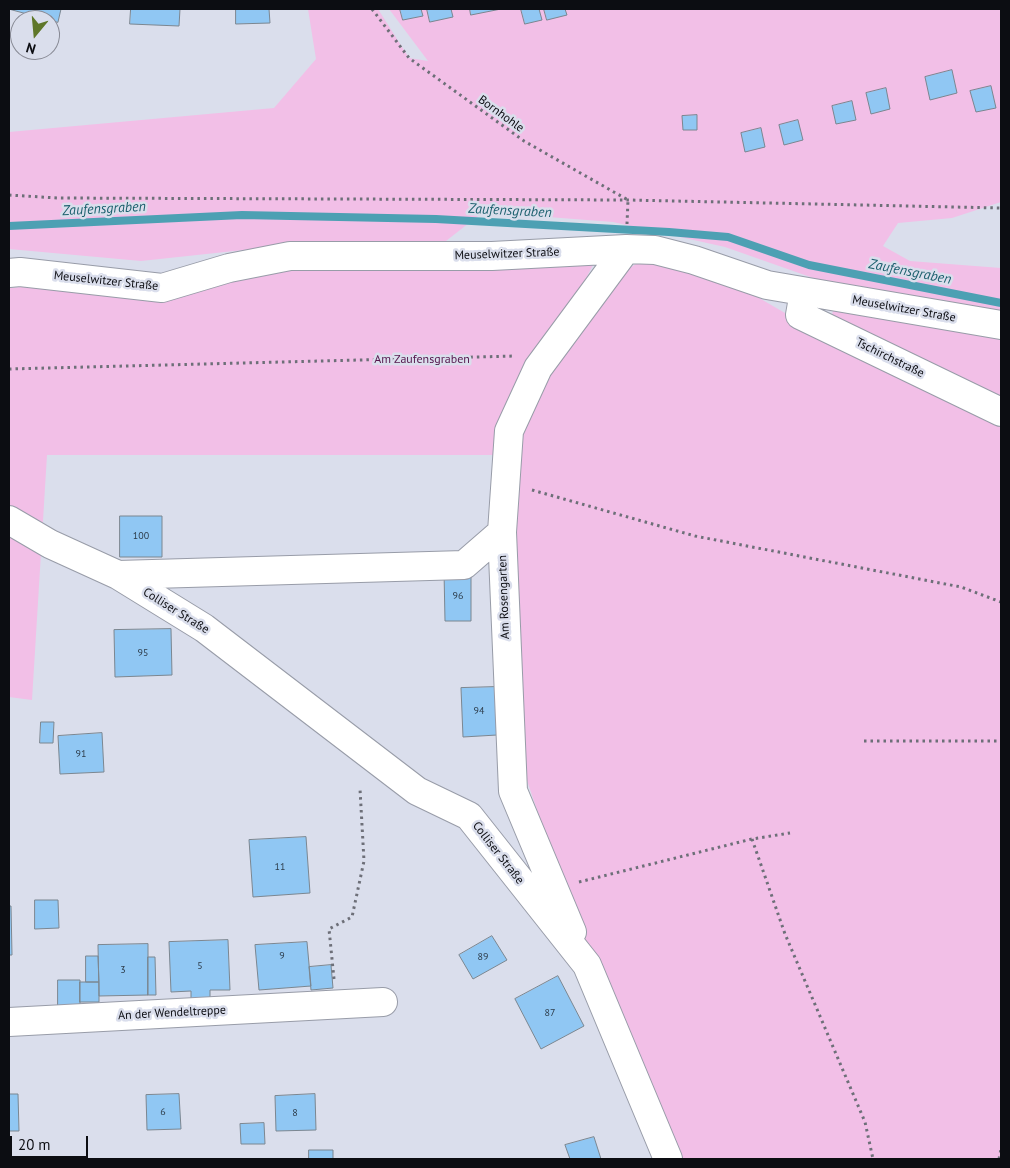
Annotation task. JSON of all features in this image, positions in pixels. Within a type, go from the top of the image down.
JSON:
[{"type":"street","name":"Meuselwitzer Straße","points":[[9,273],[20,272],[162,288],[229,268],[290,256],[492,256],[626,249],[655,250],[694,260],[766,285],[1001,326]]},
{"type":"street","name":"Am Rosengarten","points":[[587,965],[513,791],[502,532],[509,431],[538,368],[626,249]]},
{"type":"street","name":"Tschirchstraße","points":[[804,292],[800,314],[1001,412]]},
{"type":"street","name":"Colliser Straße","points":[[9,520],[50,544],[118,575],[204,628],[417,790],[469,816],[587,965],[668,1159]]},
{"type":"street","name":"Colliser Straße","points":[[118,575],[464,565],[502,532]]},
{"type":"street","name":"An der Wendeltreppe","points":[[9,1022],[383,1002]]},
{"type":"path","name":"Bornhohle","points":[[372,9],[409,58],[524,141],[628,200]]},
{"type":"path","points":[[9,195],[57,198],[628,200],[1001,208]]},
{"type":"path","points":[[628,200],[628,214]]},
{"type":"path","points":[[9,369],[547,355]]},
{"type":"path","points":[[505,482],[695,536],[961,587],[1001,602]]},
{"type":"path","points":[[864,741],[1001,741]]},
{"type":"path","points":[[336,1005],[329,928],[352,917],[364,861],[360,790]]},
{"type":"path","points":[[559,900],[580,881],[752,839],[790,833]]},
{"type":"path","points":[[752,839],[785,934],[866,1122],[873,1159]]},
{"type":"path","points":[[999,1159],[1001,1149]]},
{"type":"green space","points":[[308,9],[378,9],[409,58],[428,61],[389,9],[1001,9],[1001,202],[952,218],[898,223],[883,246],[910,261],[1001,268],[1001,312],[816,279],[725,247],[613,222],[483,212],[446,241],[253,249],[141,261],[9,249],[9,132],[274,108],[316,59]]},
{"type":"green space","points":[[645,258],[742,288],[833,341],[1001,425],[1001,1159],[674,1159],[563,886],[521,763],[510,507],[518,420],[610,281]]},
{"type":"green space","name":"Am Zaufensgraben","points":[[594,263],[494,455],[47,455],[32,700],[9,697],[9,288],[291,264]]},
{"type":"green space","points":[[834,306],[1001,334],[1001,401],[830,324]]},
{"type":"building","points":[[9,9],[61,9],[60,13],[60,10]]},
{"type":"building","points":[[131,9],[180,9],[179,26],[130,24]]},
{"type":"building","points":[[236,9],[269,9],[270,23],[236,24]]},
{"type":"building","points":[[400,9],[421,9],[423,16],[403,20]]},
{"type":"building","points":[[427,9],[451,9],[453,17],[430,22]]},
{"type":"building","points":[[470,9],[501,9],[471,15]]},
{"type":"building","points":[[521,9],[539,9],[542,20],[525,24]]},
{"type":"building","points":[[544,9],[565,9],[567,15],[547,20]]},
{"type":"building","points":[[952,70],[957,93],[930,100],[925,77]]},
{"type":"building","points":[[991,86],[996,108],[976,112],[970,91]]},
{"type":"building","points":[[886,88],[890,109],[871,114],[866,93]]},
{"type":"building","points":[[852,101],[856,120],[836,124],[832,106]]},
{"type":"building","points":[[697,115],[697,130],[683,130],[682,116]]},
{"type":"building","points":[[798,120],[803,140],[784,145],[779,125]]},
{"type":"building","points":[[761,128],[765,147],[745,152],[741,133]]},
{"type":"building","points":[[120,516],[162,516],[162,557],[120,557]]},
{"type":"building","points":[[471,570],[471,621],[445,621],[444,571]]},
{"type":"building","points":[[171,629],[172,675],[115,677],[114,630]]},
{"type":"building","points":[[495,687],[497,735],[463,737],[461,688]]},
{"type":"building","points":[[41,722],[54,722],[53,743],[40,743]]},
{"type":"building","points":[[102,733],[104,772],[60,774],[58,736]]},
{"type":"building","points":[[306,837],[310,893],[253,897],[249,840]]},
{"type":"building","points":[[35,900],[58,900],[59,928],[35,929]]},
{"type":"building","points":[[9,906],[11,906],[12,955],[9,955]]},
{"type":"building","points":[[492,936],[507,960],[473,979],[459,955]]},
{"type":"building","points":[[228,940],[230,990],[210,990],[210,999],[191,1000],[191,991],[171,992],[169,942]]},
{"type":"building","points":[[307,942],[311,986],[259,990],[255,945]]},
{"type":"building","points":[[148,944],[148,995],[99,996],[98,945]]},
{"type":"building","points":[[86,956],[98,956],[99,982],[86,982]]},
{"type":"building","points":[[148,957],[155,957],[156,995],[148,995]]},
{"type":"building","points":[[331,965],[333,988],[311,990],[309,967]]},
{"type":"building","points":[[558,976],[584,1026],[541,1049],[515,999]]},
{"type":"building","points":[[58,980],[80,980],[80,1006],[58,1006]]},
{"type":"building","points":[[80,982],[99,982],[99,1002],[80,1002]]},
{"type":"building","points":[[9,1094],[18,1094],[19,1131],[9,1131]]},
{"type":"building","points":[[179,1094],[181,1129],[147,1130],[146,1095]]},
{"type":"building","points":[[315,1094],[316,1130],[276,1131],[275,1096]]},
{"type":"building","points":[[264,1123],[265,1144],[241,1144],[240,1124]]},
{"type":"building","points":[[594,1137],[601,1159],[570,1159],[565,1145]]},
{"type":"building","points":[[309,1150],[333,1150],[333,1159],[309,1159]]},
{"type":"waterway","name":"Zaufensgraben","points":[[9,226],[242,215],[436,219],[669,232],[728,237],[809,265],[1001,303]]}]
